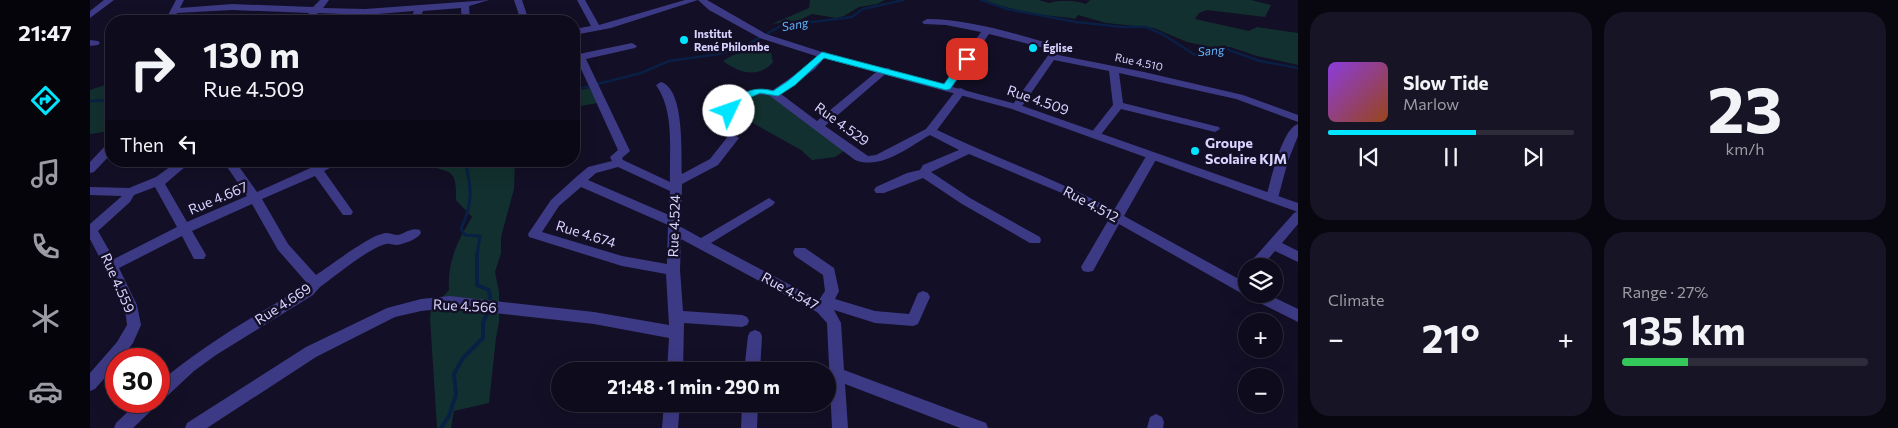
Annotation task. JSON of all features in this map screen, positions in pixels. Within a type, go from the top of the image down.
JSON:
[{"type":"street","points":[[90,15],[110,0]]},
{"type":"street","points":[[172,15],[180,0]]},
{"type":"street","points":[[232,7],[239,0]]},
{"type":"street","points":[[311,15],[325,0]]},
{"type":"street","points":[[407,9],[411,0]]},
{"type":"street","points":[[175,10],[232,7],[365,12],[465,5],[485,0]]},
{"type":"street","points":[[518,0],[523,15]]},
{"type":"street","points":[[581,0],[596,28]]},
{"type":"street","points":[[580,31],[694,0]]},
{"type":"street","name":"Rue 4.509","points":[[702,0],[712,8],[763,36],[822,55],[884,70],[1016,107],[1298,208]]},
{"type":"street","points":[[465,5],[466,15]]},
{"type":"street","points":[[417,15],[420,8]]},
{"type":"street","points":[[927,22],[946,22],[988,31],[946,87]]},
{"type":"street","name":"Rue 4.510","points":[[988,31],[1058,49],[1114,69],[1239,97],[1298,119]]},
{"type":"street","points":[[580,57],[632,46]]},
{"type":"street","points":[[1016,107],[1058,49]]},
{"type":"street","points":[[729,111],[745,96],[759,90],[774,94],[792,83],[822,55]]},
{"type":"street","points":[[580,64],[624,151],[616,157],[619,163],[672,188],[676,182],[714,162],[733,138]]},
{"type":"street","points":[[1095,135],[1118,105],[1114,69]]},
{"type":"street","points":[[818,126],[884,70]]},
{"type":"street","name":"Rue 4.524","points":[[661,85],[668,94],[674,110],[676,182],[672,270],[677,333],[675,362]]},
{"type":"street","name":"Rue 4.529","points":[[774,94],[859,157],[868,160],[879,158],[930,131],[962,91]]},
{"type":"street","points":[[1118,105],[1215,129]]},
{"type":"street","points":[[1272,198],[1280,168],[1298,127]]},
{"type":"street","name":"Rue 4.512","points":[[930,131],[969,150],[1073,193],[1116,218],[1238,280]]},
{"type":"street","points":[[880,190],[911,176],[925,173],[928,168],[969,150]]},
{"type":"street","points":[[90,169],[105,153]]},
{"type":"street","points":[[1088,267],[1152,156]]},
{"type":"street","name":"Rue 4.674","points":[[619,163],[592,170],[555,203],[534,234],[622,261],[672,270]]},
{"type":"street","points":[[90,191],[130,192],[160,180],[178,167]]},
{"type":"street","points":[[233,167],[255,198],[283,247],[315,283]]},
{"type":"street","name":"Rue 4.667","points":[[112,266],[184,229],[324,167]]},
{"type":"street","points":[[317,170],[347,212]]},
{"type":"street","points":[[925,173],[929,178],[966,201],[1035,240]]},
{"type":"street","points":[[160,180],[159,184],[199,255]]},
{"type":"street","name":"Rue 4.547","points":[[579,181],[675,226],[702,243],[822,308],[830,315],[834,322],[840,428]]},
{"type":"street","points":[[91,230],[126,198],[130,192]]},
{"type":"street","points":[[702,243],[769,202]]},
{"type":"street","points":[[1261,258],[1298,216]]},
{"type":"street","name":"Rue 4.559","points":[[90,384],[130,336],[134,326],[133,313],[112,266],[91,230]]},
{"type":"street","name":"Rue 4.669","points":[[170,383],[211,350],[308,291],[315,283],[349,258],[386,238],[397,240],[415,233]]},
{"type":"street","points":[[1273,244],[1298,257]]},
{"type":"street","points":[[800,252],[829,272],[832,291],[822,308]]},
{"type":"street","points":[[822,308],[834,304],[874,317],[913,320],[923,297]]},
{"type":"street","name":"Rue 4.566","points":[[193,428],[312,352],[392,312],[413,306],[436,302],[450,302],[594,318],[677,333]]},
{"type":"street","points":[[1273,303],[1298,316]]},
{"type":"street","points":[[676,317],[742,322]]},
{"type":"street","points":[[753,362],[755,336]]},
{"type":"street","points":[[837,374],[980,428]]},
{"type":"street","points":[[673,412],[674,428]]},
{"type":"street","points":[[749,428],[750,412]]},
{"type":"street","points":[[122,428],[138,413]]},
{"type":"green space","points":[[810,0],[885,0],[877,4],[859,7],[844,16],[836,18],[812,14],[800,20],[772,24],[809,8]]},
{"type":"green space","points":[[981,0],[1039,0],[1049,3],[1067,1],[1086,4],[1090,0],[1251,0],[1271,5],[1265,17],[1207,10],[1199,13],[1195,19],[1249,31],[1257,27],[1298,33],[1298,65],[1257,56],[1230,47],[1210,47],[1187,42],[1154,28],[1106,23],[1078,15],[1075,19],[1047,16]]},
{"type":"green space","points":[[759,49],[771,53],[773,62],[762,71],[742,71],[723,61],[733,55]]},
{"type":"green space","points":[[105,85],[105,132],[90,134],[90,90]]},
{"type":"green space","points":[[589,88],[598,103],[580,106],[580,90]]},
{"type":"green space","points":[[756,93],[766,93],[779,101],[844,151],[835,157],[812,160],[801,150],[742,117],[737,108]]},
{"type":"green space","points":[[434,167],[515,167],[514,189],[501,237],[501,253],[495,272],[499,292],[499,322],[489,403],[454,411],[451,428],[437,428],[431,310],[449,290],[450,270],[454,252],[472,217],[456,200],[455,180],[449,172]]},
{"type":"waterway","name":"Sang","points":[[580,88],[641,73],[669,61],[719,54],[739,49],[781,26],[852,17],[863,9],[903,0]]},
{"type":"waterway","name":"Sang","points":[[981,0],[1007,9],[1076,22],[1123,27],[1146,27],[1164,35],[1195,55],[1226,49],[1260,61],[1298,68]]},
{"type":"waterway","points":[[90,101],[105,100]]},
{"type":"waterway","points":[[466,167],[470,196],[468,211],[461,229],[465,235],[480,236],[477,255]]},
{"type":"waterway","points":[[477,255],[477,285],[489,290],[491,304]]},
{"type":"waterway","points":[[441,428],[449,416],[456,394],[454,374],[463,358],[483,338],[483,323],[489,309]]},
{"type":"place","name":"Institut René Philombe","points":[[684,40]]},
{"type":"place","name":"Église","points":[[1033,48]]},
{"type":"place","name":"Groupe Scolaire KJM","points":[[1195,151]]},
{"type":"route","points":[[729,111],[745,96],[759,90],[774,94],[792,83],[822,55],[946,87],[967,59]]}]
